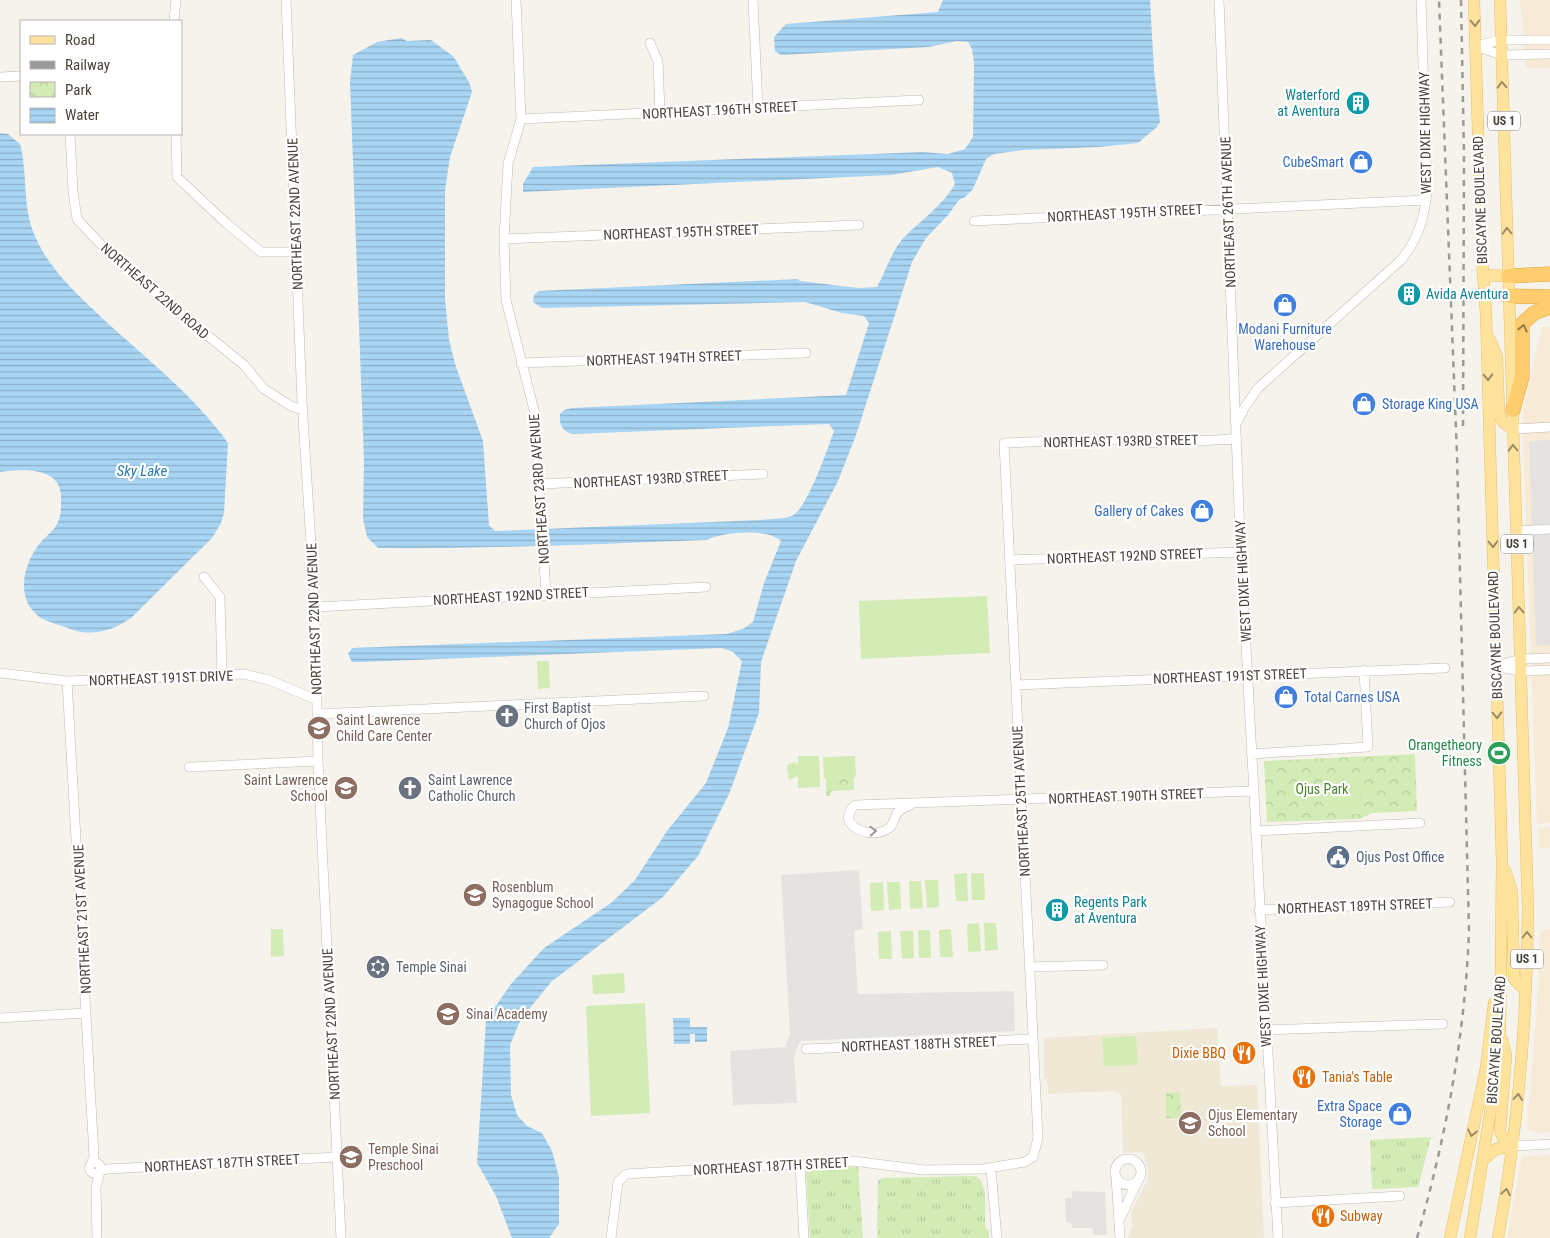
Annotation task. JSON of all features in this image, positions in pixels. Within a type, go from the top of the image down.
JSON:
[{"type":"highway","points":[[1508,276],[1550,274]]},
{"type":"highway","points":[[1509,296],[1550,297]]},
{"type":"highway","points":[[1513,410],[1522,377],[1522,324],[1534,313],[1550,307]]},
{"type":"main road","name":"BISCAYNE BOULEVARD","points":[[1470,1238],[1493,1095],[1500,1028],[1502,964],[1502,861],[1487,331],[1483,274],[1474,0]]},
{"type":"main road","name":"BISCAYNE BOULEVARD","points":[[1498,1238],[1513,1146],[1526,991],[1527,868],[1500,0]]},
{"type":"main road","points":[[1483,274],[1508,276]]},
{"type":"main road","points":[[1485,294],[1509,296]]},
{"type":"main road","points":[[1487,331],[1497,358],[1499,414],[1503,422],[1513,429]]},
{"type":"main road","points":[[1502,861],[1512,892],[1514,979],[1526,991]]},
{"type":"main road","points":[[1450,1238],[1486,1068],[1494,1000],[1502,964]]},
{"type":"main road","points":[[1500,1028],[1506,1056],[1500,1131],[1505,1143],[1513,1146]]},
{"type":"main road","points":[[1482,1161],[1496,1149],[1513,1146]]},
{"type":"street","points":[[174,20],[176,0]]},
{"type":"street","name":"NORTHEAST 22ND AVENUE","points":[[286,0],[303,410],[315,606],[318,761],[341,1238]]},
{"type":"street","name":"NORTHEAST 23RD AVENUE","points":[[516,0],[521,119],[508,164],[504,239],[506,300],[535,414],[546,594]]},
{"type":"street","points":[[753,0],[758,108]]},
{"type":"street","name":"NORTHEAST 26TH AVENUE","points":[[1220,0],[1236,425]]},
{"type":"street","name":"WEST DIXIE HIGHWAY","points":[[1278,1238],[1259,910],[1236,425],[1248,402],[1261,386],[1404,257],[1419,230],[1426,200],[1421,0]]},
{"type":"street","points":[[1475,46],[1501,40],[1549,40]]},
{"type":"street","points":[[650,43],[658,61],[660,113]]},
{"type":"street","points":[[1475,46],[1502,55],[1550,54]]},
{"type":"street","points":[[0,77],[20,76]]},
{"type":"street","name":"NORTHEAST 196TH STREET","points":[[521,119],[919,100]]},
{"type":"street","name":"NORTHEAST 22ND ROAD","points":[[70,135],[73,191],[77,219],[107,251],[244,365],[264,389],[291,406],[303,410]]},
{"type":"street","points":[[176,135],[177,177],[194,194],[261,252],[297,252]]},
{"type":"street","name":"NORTHEAST 195TH STREET","points":[[974,221],[1426,200]]},
{"type":"street","name":"NORTHEAST 195TH STREET","points":[[504,239],[859,225]]},
{"type":"street","name":"NORTHEAST 194TH STREET","points":[[521,363],[806,353]]},
{"type":"street","points":[[1513,429],[1550,427]]},
{"type":"street","name":"NORTHEAST 193RD STREET","points":[[1004,443],[1116,439],[1147,443],[1237,439]]},
{"type":"street","name":"NORTHEAST 25TH AVENUE","points":[[1004,443],[1038,1138],[1033,1157]]},
{"type":"street","name":"NORTHEAST 193RD STREET","points":[[540,484],[763,474]]},
{"type":"street","points":[[1516,530],[1550,529]]},
{"type":"street","name":"NORTHEAST 192ND STREET","points":[[1010,560],[1241,552]]},
{"type":"street","points":[[204,577],[220,597],[222,675]]},
{"type":"street","name":"NORTHEAST 192ND STREET","points":[[315,606],[706,587]]},
{"type":"street","points":[[1496,666],[1521,659],[1550,658]]},
{"type":"street","points":[[1496,666],[1521,672],[1550,670]]},
{"type":"street","name":"NORTHEAST 191ST STREET","points":[[1016,685],[1247,674],[1445,668]]},
{"type":"street","points":[[1251,754],[1368,747],[1364,670]]},
{"type":"street","name":"NORTHEAST 191ST DRIVE","points":[[0,672],[68,681],[244,674],[269,680],[317,700]]},
{"type":"street","name":"NORTHEAST 21ST AVENUE","points":[[68,681],[86,1013],[98,1167],[96,1187],[98,1238]]},
{"type":"street","points":[[317,714],[704,696]]},
{"type":"street","points":[[189,767],[318,761]]},
{"type":"street","name":"NORTHEAST 190TH STREET","points":[[910,805],[899,811],[890,827],[882,831],[856,830],[852,828],[848,818],[848,813],[855,805],[910,805],[1253,791]]},
{"type":"street","points":[[1255,831],[1420,823]]},
{"type":"street","name":"NORTHEAST 189TH STREET","points":[[1259,910],[1450,902]]},
{"type":"street","points":[[1029,967],[1103,965]]},
{"type":"street","points":[[0,1018],[86,1013]]},
{"type":"street","points":[[1266,1030],[1443,1024]]},
{"type":"street","name":"NORTHEAST 188TH STREET","points":[[806,1049],[1032,1039]]},
{"type":"street","points":[[1513,1146],[1550,1144]]},
{"type":"street","name":"NORTHEAST 187TH STREET","points":[[98,1167],[337,1157]]},
{"type":"street","name":"NORTHEAST 187TH STREET","points":[[611,1238],[618,1182],[626,1174],[853,1161],[924,1170],[991,1169],[1026,1162],[1033,1157]]},
{"type":"street","points":[[1120,1220],[1138,1180],[1140,1168],[1131,1159],[1120,1162],[1116,1169],[1120,1238]]},
{"type":"street","points":[[800,1164],[804,1238]]},
{"type":"street","points":[[991,1169],[997,1238]]},
{"type":"street","points":[[1116,1177],[1126,1184],[1138,1180]]},
{"type":"street","points":[[1276,1203],[1400,1196]]},
{"type":"shaded area","points":[[1520,0],[1550,0],[1550,68],[1526,68]]},
{"type":"shaded area","points":[[1542,327],[1550,327],[1550,823],[1537,824],[1522,415]]},
{"type":"shaded area","points":[[1550,440],[1550,645],[1536,646],[1529,441]]},
{"type":"shaded area","points":[[1550,827],[1550,848],[1539,848],[1538,828]]},
{"type":"shaded area","points":[[859,870],[863,929],[854,931],[858,994],[1014,991],[1015,1031],[800,1041],[794,1056],[797,1103],[733,1105],[730,1051],[785,1047],[790,1034],[781,875]]},
{"type":"shaded area","points":[[1550,929],[1550,1132],[1538,1133],[1529,1130],[1527,1125],[1537,1008],[1540,930]]},
{"type":"shaded area","name":"Ojus Elementary School","points":[[1217,1028],[1221,1086],[1257,1085],[1264,1238],[1128,1238],[1132,1226],[1131,1212],[1147,1181],[1148,1169],[1143,1152],[1123,1153],[1121,1095],[1115,1091],[1048,1094],[1047,1079],[1044,1079],[1044,1038]]},
{"type":"shaded area","points":[[1550,1155],[1550,1238],[1507,1238],[1522,1156]]},
{"type":"shaded area","points":[[1072,1191],[1105,1192],[1107,1235],[1093,1235],[1093,1228],[1072,1228],[1071,1223],[1066,1222],[1065,1198],[1072,1198]]},
{"type":"green space","points":[[987,596],[990,653],[861,659],[859,601]]},
{"type":"green space","points":[[537,661],[549,661],[550,688],[538,689]]},
{"type":"green space","name":"Ojus Park","points":[[1415,754],[1417,811],[1372,813],[1360,819],[1267,822],[1264,761]]},
{"type":"green space","points":[[798,756],[819,756],[820,787],[798,788]]},
{"type":"green space","points":[[855,756],[856,777],[824,778],[823,757]]},
{"type":"green space","points":[[794,762],[798,765],[798,776],[789,780],[787,767],[788,764]]},
{"type":"green space","points":[[854,777],[854,790],[831,791],[831,796],[826,796],[826,778]]},
{"type":"green space","points":[[1359,779],[1361,814],[1340,815],[1338,780]]},
{"type":"green space","points":[[967,873],[968,901],[956,901],[954,874]]},
{"type":"green space","points":[[971,873],[984,873],[985,900],[972,900]]},
{"type":"green space","points":[[925,880],[938,880],[939,907],[927,908]]},
{"type":"green space","points":[[909,881],[921,881],[923,908],[910,909]]},
{"type":"green space","points":[[883,882],[884,910],[871,911],[870,883]]},
{"type":"green space","points":[[887,882],[900,882],[901,909],[889,910]]},
{"type":"green space","points":[[979,923],[981,951],[968,952],[967,924]]},
{"type":"green space","points":[[984,923],[996,923],[998,950],[985,951]]},
{"type":"green space","points":[[271,929],[283,929],[284,956],[271,957]]},
{"type":"green space","points":[[951,929],[953,957],[940,957],[939,930]]},
{"type":"green space","points":[[918,930],[930,930],[931,958],[919,958]]},
{"type":"green space","points":[[891,931],[892,959],[879,959],[878,932]]},
{"type":"green space","points":[[900,931],[913,931],[914,958],[902,959]]},
{"type":"green space","points":[[624,973],[625,993],[593,994],[592,975]]},
{"type":"green space","points":[[645,1003],[650,1113],[591,1116],[586,1006]]},
{"type":"green space","points":[[1136,1036],[1138,1065],[1104,1066],[1102,1038]]},
{"type":"green space","points":[[1180,1092],[1181,1118],[1166,1118],[1166,1093]]},
{"type":"green space","points":[[1431,1137],[1418,1187],[1372,1189],[1370,1140]]},
{"type":"green space","points":[[809,1167],[858,1167],[863,1238],[810,1238],[806,1173]]},
{"type":"green space","points":[[974,1176],[979,1179],[984,1190],[985,1227],[989,1231],[989,1238],[877,1238],[878,1181],[883,1178]]},
{"type":"water","points":[[943,0],[1150,0],[1154,70],[1160,122],[1157,127],[1138,143],[1099,147],[1023,150],[994,154],[986,159],[973,189],[959,200],[948,215],[926,238],[912,262],[856,435],[838,481],[796,561],[761,662],[759,713],[729,794],[698,856],[663,897],[551,982],[521,1019],[510,1045],[511,1095],[517,1115],[527,1126],[542,1133],[552,1151],[559,1177],[559,1224],[549,1238],[512,1238],[496,1196],[477,1163],[486,1020],[511,984],[544,948],[611,903],[635,880],[667,831],[706,783],[728,728],[742,661],[733,652],[722,648],[362,662],[352,662],[348,654],[352,648],[726,634],[743,629],[753,622],[764,583],[781,541],[766,534],[734,533],[707,540],[501,547],[378,548],[367,537],[363,519],[364,462],[350,82],[353,55],[377,42],[401,38],[407,41],[431,40],[453,56],[469,82],[472,92],[450,157],[445,191],[445,298],[449,340],[456,367],[483,441],[489,525],[495,531],[776,519],[792,516],[804,502],[834,431],[829,424],[572,434],[562,427],[560,414],[564,410],[572,408],[846,395],[869,323],[864,316],[842,313],[805,302],[542,308],[533,302],[534,295],[539,291],[797,279],[800,281],[858,288],[877,287],[894,251],[901,241],[937,207],[955,184],[952,173],[938,167],[891,175],[523,192],[523,184],[533,167],[923,152],[948,154],[965,149],[973,137],[974,62],[972,49],[968,42],[957,41],[929,47],[781,55],[775,51],[774,37],[786,24],[938,12]]},
{"type":"water","name":"Sky Lake","points":[[0,133],[8,134],[20,144],[30,223],[40,246],[54,269],[101,317],[168,377],[200,409],[228,443],[224,513],[221,523],[212,538],[131,618],[124,623],[102,631],[78,631],[44,620],[33,611],[25,594],[25,575],[37,547],[57,524],[61,510],[60,490],[56,481],[40,472],[20,470],[0,472]]},
{"type":"water","points":[[673,1018],[690,1018],[690,1027],[707,1027],[707,1042],[695,1042],[695,1034],[690,1034],[690,1044],[674,1044]]},
{"type":"railway","points":[[1417,1238],[1437,1162],[1452,1086],[1463,1009],[1469,931],[1457,455],[1439,0]]},
{"type":"railway","points":[[1461,0],[1464,155],[1463,431]]},
{"type":"place","name":"Waterford at Aventura","points":[[1358,103]]},
{"type":"place","name":"CubeSmart","points":[[1361,162]]},
{"type":"place","name":"Avida Aventura","points":[[1409,294]]},
{"type":"place","name":"Modani Furniture Warehouse","points":[[1285,305]]},
{"type":"place","name":"Storage King USA","points":[[1364,404]]},
{"type":"place","name":"Gallery of Cakes","points":[[1202,511]]},
{"type":"place","name":"Total Carnes USA","points":[[1286,697]]},
{"type":"place","name":"First Baptist Church of Ojos","points":[[507,716]]},
{"type":"place","name":"Saint Lawrence Child Care Center","points":[[319,728]]},
{"type":"place","name":"Orangetheory Fitness","points":[[1499,753]]},
{"type":"place","name":"Saint Lawrence School","points":[[346,788]]},
{"type":"place","name":"Saint Lawrence Catholic Church","points":[[410,788]]},
{"type":"place","name":"Ojus Post Office","points":[[1338,857]]},
{"type":"place","name":"Rosenblum Synagogue School","points":[[475,895]]},
{"type":"place","name":"Regents Park at Aventura","points":[[1057,910]]},
{"type":"place","name":"Temple Sinai","points":[[378,967]]},
{"type":"place","name":"Sinai Academy","points":[[448,1014]]},
{"type":"place","name":"Dixie BBQ","points":[[1244,1053]]},
{"type":"place","name":"Tania's Table","points":[[1304,1077]]},
{"type":"place","name":"Extra Space Storage","points":[[1400,1114]]},
{"type":"place","name":"Ojus Elementary School","points":[[1190,1123]]},
{"type":"place","name":"Temple Sinai Preschool","points":[[351,1157]]},
{"type":"place","name":"Subway","points":[[1323,1216]]}]
